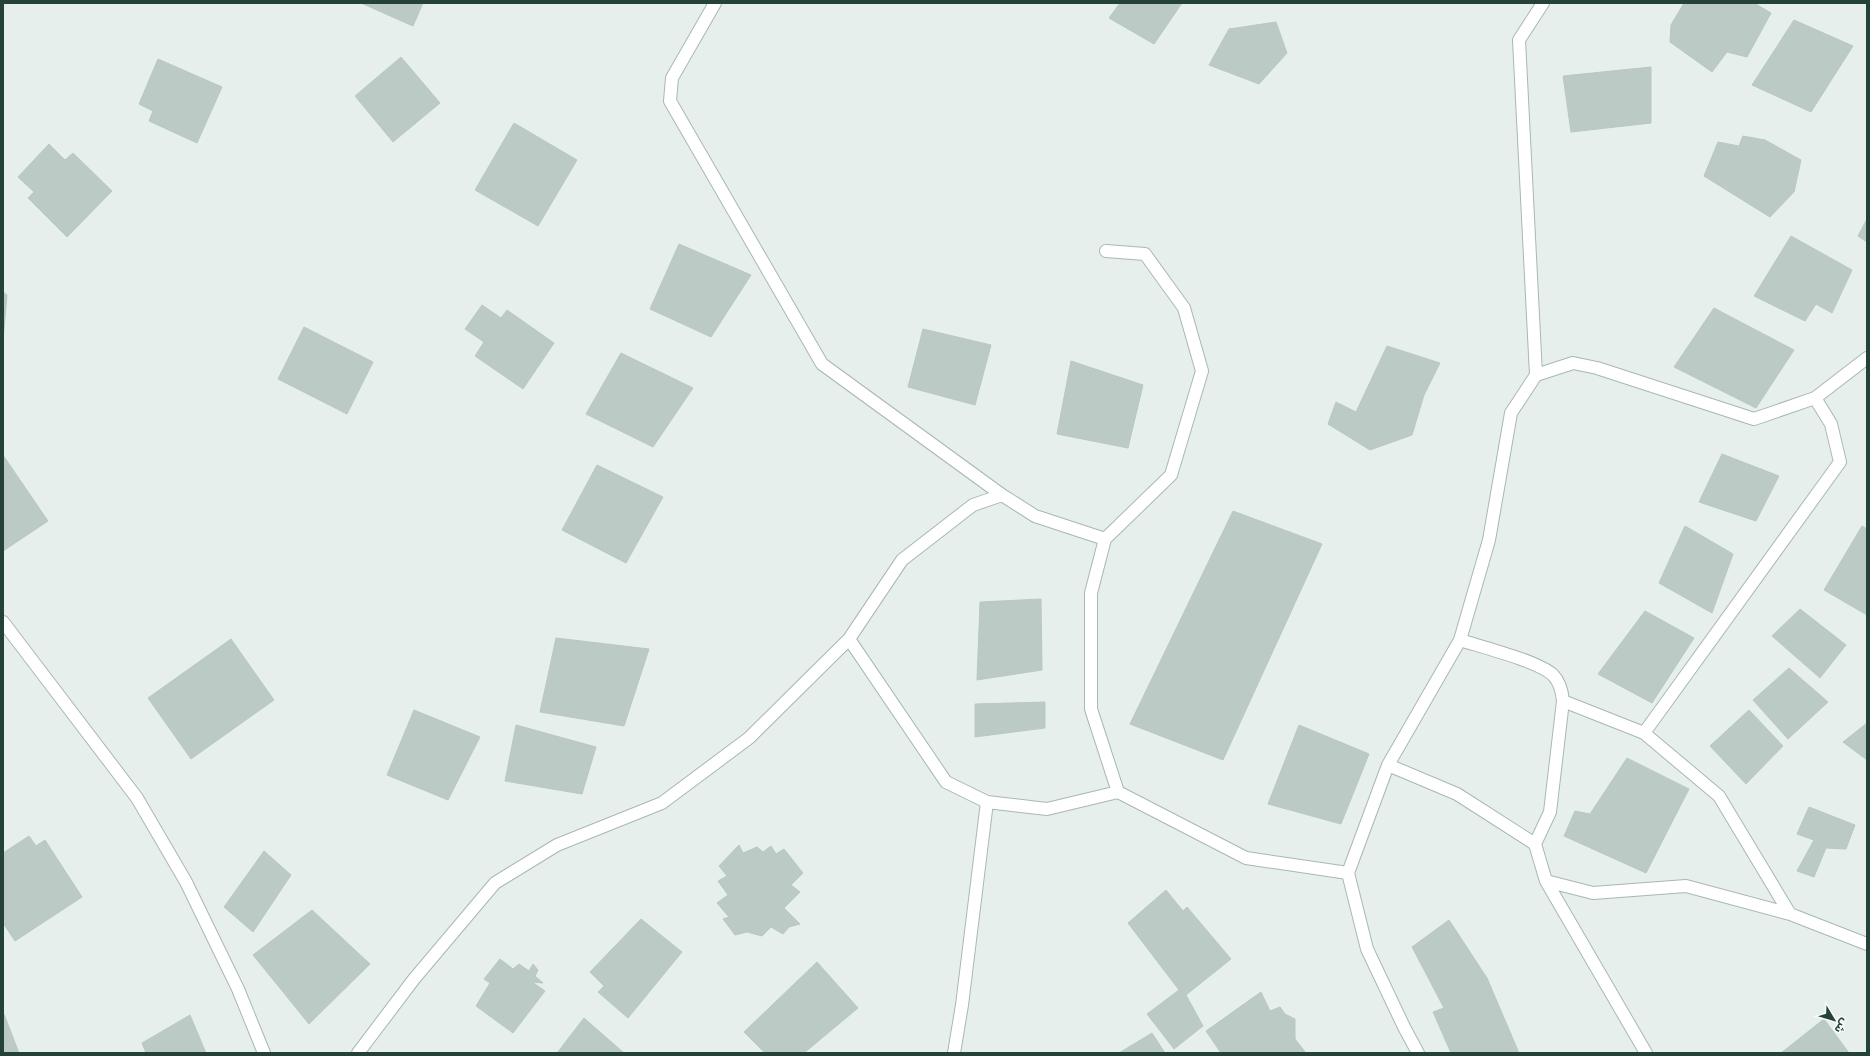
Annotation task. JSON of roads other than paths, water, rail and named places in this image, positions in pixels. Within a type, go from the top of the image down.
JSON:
[{"type":"street","points":[[715,3],[672,78],[670,101],[822,364],[1002,495],[1035,516],[1105,539]]},
{"type":"street","points":[[1418,1053],[1367,949],[1348,873],[1388,765],[1460,640],[1489,540],[1511,413],[1536,375],[1519,40],[1543,3]]},
{"type":"street","points":[[1106,251],[1145,254],[1184,308],[1202,371],[1171,475],[1105,539],[1091,593],[1091,708],[1118,792]]},
{"type":"street","points":[[1536,375],[1573,363],[1596,368],[1754,419],[1815,398],[1867,358]]},
{"type":"street","points":[[1644,733],[1840,462],[1831,424],[1815,398]]},
{"type":"street","points":[[358,1053],[414,979],[496,883],[557,845],[662,803],[749,738],[848,639],[902,560],[973,505],[1002,495]]},
{"type":"street","points":[[3,622],[137,798],[186,882],[238,989],[264,1053]]},
{"type":"street","points":[[848,639],[946,782],[987,802],[1047,809],[1118,792],[1246,858],[1348,873]]},
{"type":"street","points":[[1460,640],[1537,665],[1553,675],[1560,686],[1564,701],[1550,812],[1535,844]]},
{"type":"street","points":[[1564,701],[1644,733],[1719,796],[1790,914]]},
{"type":"street","points":[[1388,765],[1457,794],[1535,844],[1546,881],[1646,1053]]},
{"type":"street","points":[[954,1053],[962,1005],[987,802]]},
{"type":"street","points":[[1546,881],[1593,893],[1686,886],[1790,914],[1867,944]]}]
